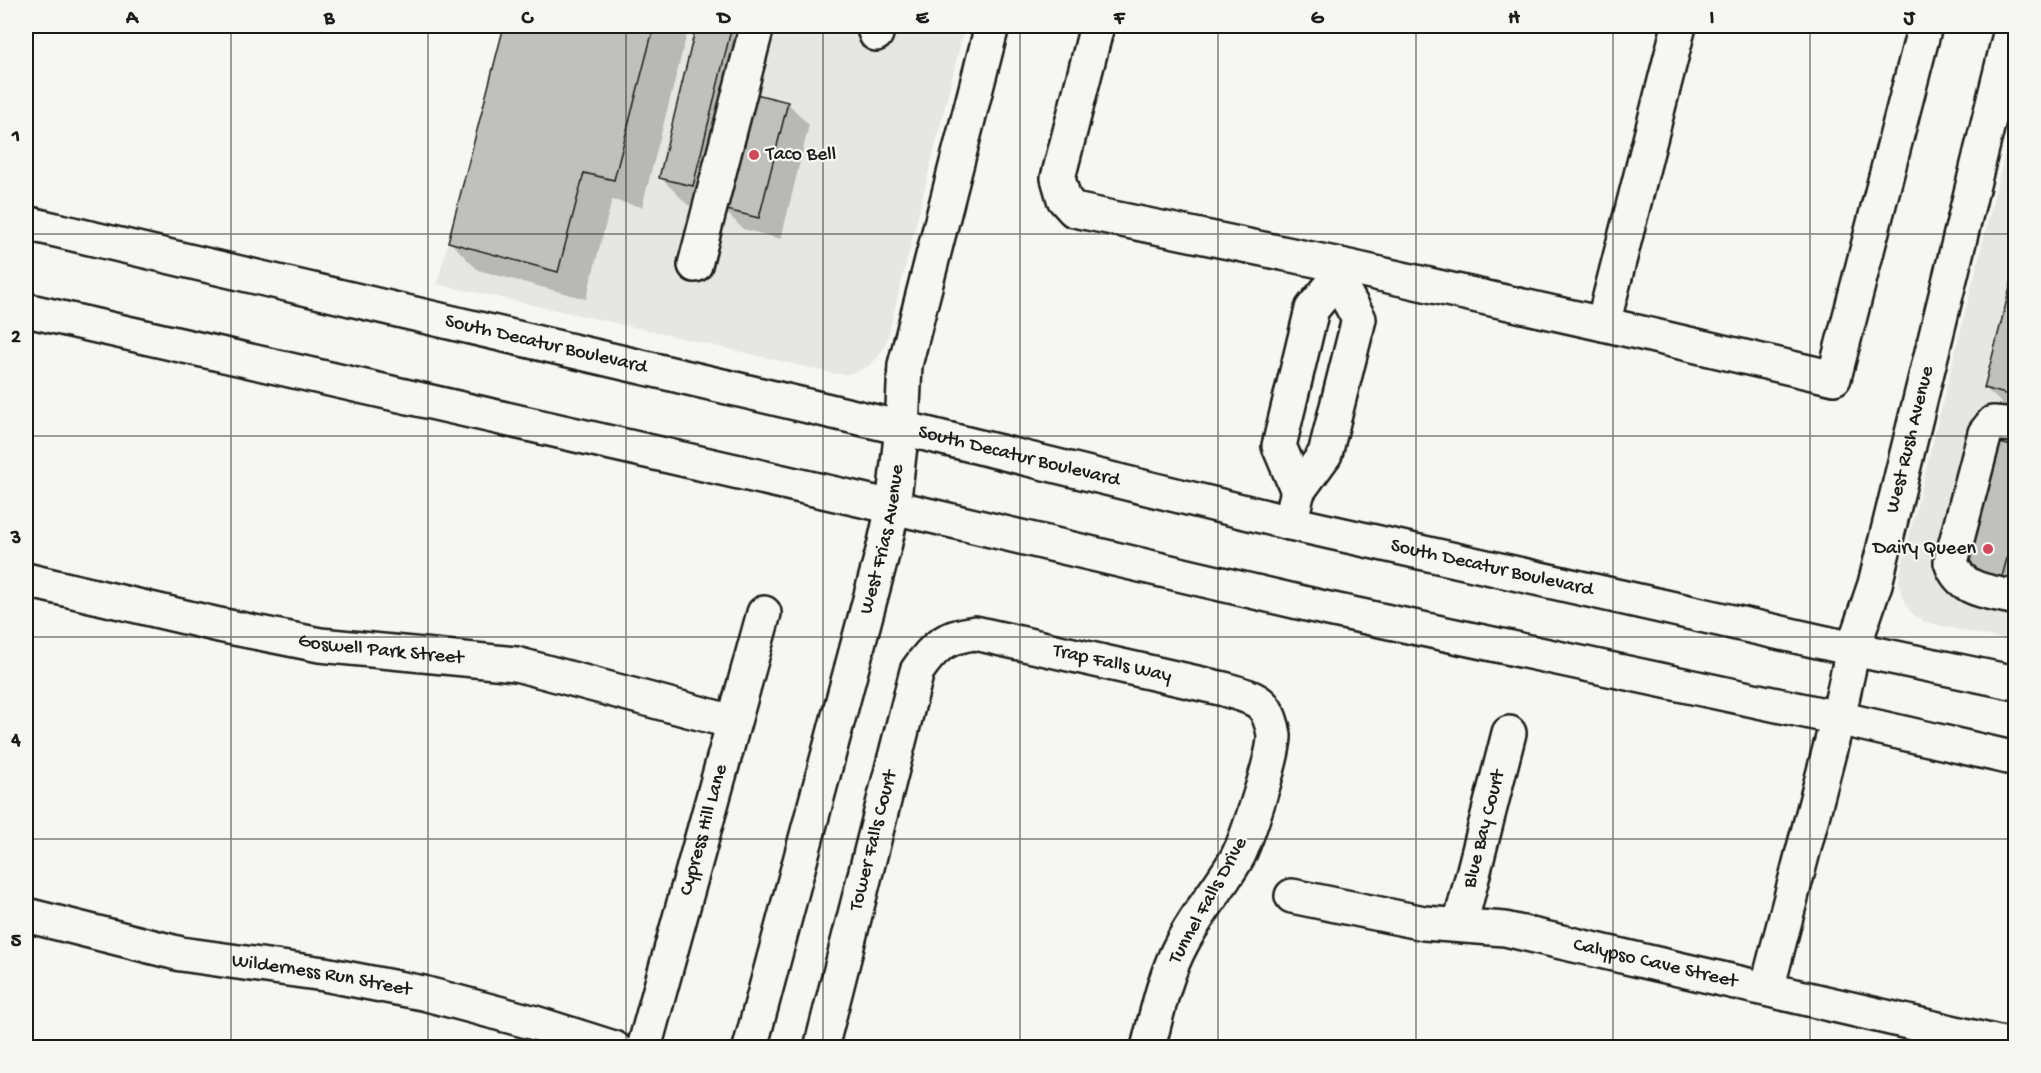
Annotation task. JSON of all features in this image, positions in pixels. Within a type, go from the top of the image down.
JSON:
[{"type":"street","points":[[695,265],[757,26]]},
{"type":"street","name":"West Frias Avenue","points":[[750,1047],[884,547],[893,507],[902,428],[905,365],[992,26]]},
{"type":"street","points":[[1098,26],[1058,178],[1064,199],[1074,210],[1338,272],[1603,324],[1834,378],[1924,26]]},
{"type":"street","points":[[1603,324],[1679,26]]},
{"type":"street","name":"West Rush Avenue","points":[[1767,989],[1838,718],[1853,649],[1875,584],[2012,26]]},
{"type":"street","name":"South Decatur Boulevard","points":[[26,222],[902,428],[1290,523],[1853,649],[2016,683]]},
{"type":"street","points":[[1290,523],[1298,490],[1325,454],[1359,319],[1338,272]]},
{"type":"street","points":[[1298,490],[1279,446],[1312,309],[1338,272]]},
{"type":"street","points":[[26,310],[893,507],[1324,608],[1838,718],[2016,759]]},
{"type":"street","points":[[2016,425],[1993,423],[1985,434],[1951,562],[1955,573],[1966,585],[2016,598]]},
{"type":"street","name":"Goswell Park Street","points":[[26,580],[219,625],[320,645],[516,664],[733,722]]},
{"type":"street","name":"Cypress Hill Lane","points":[[644,1047],[764,613]]},
{"type":"street","name":"Trap Falls Way","points":[[944,642],[956,636],[975,633],[1224,689],[1247,696],[1262,705],[1269,719]]},
{"type":"street","name":"Tower Falls Court","points":[[821,1047],[917,671],[927,656],[944,642]]},
{"type":"street","name":"Tunnel Falls Drive","points":[[1148,1047],[1173,964],[1182,943],[1238,855],[1248,833],[1270,758],[1274,735],[1269,719]]},
{"type":"street","name":"Blue Bay Court","points":[[1460,925],[1509,734]]},
{"type":"street","name":"Calypso Cave Street","points":[[1292,896],[1424,923],[1505,928],[2016,1047]]},
{"type":"street","name":"Wilderness Run Street","points":[[26,915],[181,954],[324,974],[423,993],[614,1047]]},
{"type":"shaded area","points":[[504,26],[965,26],[890,328],[885,346],[878,357],[870,365],[858,371],[836,374],[437,284]]},
{"type":"shaded area","points":[[2015,113],[2015,642],[1925,622],[1908,608],[1899,584]]},
{"type":"building","points":[[504,26],[654,26],[614,180],[584,173],[558,272],[448,242]]},
{"type":"building","points":[[696,26],[732,26],[693,186],[659,178]]},
{"type":"building","name":"Taco Bell","points":[[748,92],[788,102],[759,218],[719,208]]},
{"type":"building","points":[[2016,265],[2016,397],[1984,388]]},
{"type":"building","points":[[1992,441],[2016,447],[2016,560],[2007,558],[2002,577],[1958,566]]},
{"type":"place","name":"Taco Bell","points":[[754,155]]},
{"type":"place","name":"Dairy Queen","points":[[1988,549]]}]
